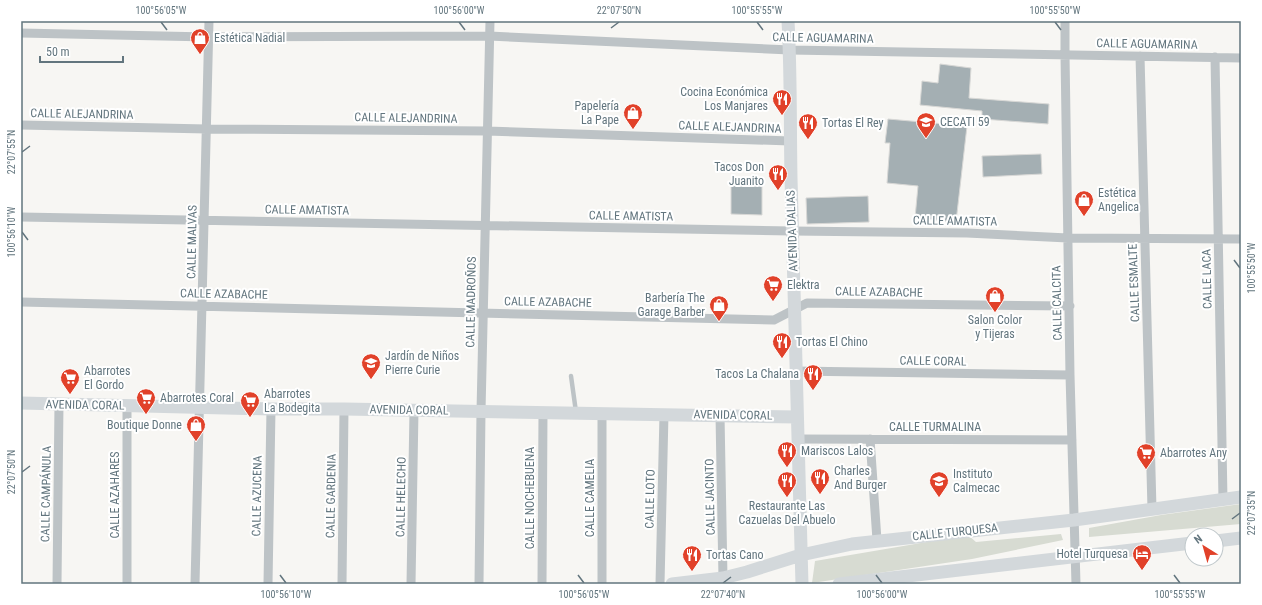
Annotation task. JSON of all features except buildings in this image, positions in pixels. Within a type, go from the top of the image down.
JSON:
[{"type":"street","name":"CALLE MALVAS","points":[[195,584],[209,21]]},
{"type":"street","name":"CALLE MADROÑOS","points":[[479,584],[481,411],[490,21]]},
{"type":"street","name":"AVENIDA DALIAS","points":[[788,21],[790,50],[790,141],[795,371],[802,584]]},
{"type":"street","name":"CALLE CALCITA","points":[[1065,21],[1070,375],[1076,584]]},
{"type":"street","name":"CALLE AGUAMARINA","points":[[21,33],[209,37],[490,36],[790,50],[1241,58]]},
{"type":"street","name":"CALLE ESMALTE","points":[[1140,56],[1152,509]]},
{"type":"street","name":"CALLE LACA","points":[[1215,57],[1223,500]]},
{"type":"street","name":"CALLE ALEJANDRINA","points":[[21,125],[487,131],[790,141]]},
{"type":"street","name":"CALLE AMATISTA","points":[[21,217],[967,233],[1068,238],[1241,239]]},
{"type":"street","name":"CALLE AZABACHE","points":[[21,302],[774,320],[807,303],[1070,306]]},
{"type":"street","name":"CALLE CORAL","points":[[795,371],[1070,375]]},
{"type":"street","name":"AVENIDA CORAL","points":[[21,403],[797,417]]},
{"type":"street","name":"CALLE CAMPÁNULA","points":[[57,584],[59,404]]},
{"type":"street","name":"CALLE AZAHARES","points":[[127,406],[127,584]]},
{"type":"street","name":"CALLE AZUCENA","points":[[268,584],[270,408]]},
{"type":"street","name":"CALLE GARDENIA","points":[[342,584],[344,409]]},
{"type":"street","name":"CALLE HELECHO","points":[[411,584],[414,410]]},
{"type":"street","name":"CALLE NOCHEBUENA","points":[[542,584],[543,412]]},
{"type":"street","name":"CALLE CAMELIA","points":[[602,413],[602,584]]},
{"type":"street","name":"CALLE LOTO","points":[[660,584],[664,414]]},
{"type":"street","name":"CALLE JACINTO","points":[[720,415],[723,578]]},
{"type":"street","name":"CALLE TURMALINA","points":[[798,439],[1072,440]]},
{"type":"street","points":[[870,439],[877,540]]},
{"type":"street","name":"CALLE TURQUESA","points":[[672,584],[723,578],[801,555],[877,540],[1074,520],[1241,497]]},
{"type":"street","points":[[1224,540],[1241,538]]},
{"type":"street","points":[[839,584],[1184,544]]},
{"type":"lane","points":[[571,376],[576,412]]},
{"type":"shaded area","points":[[1241,504],[1241,524],[1184,527],[1184,529],[1089,537],[1089,528],[1161,515]]},
{"type":"shaded area","points":[[1061,534],[1063,540],[972,559],[812,583],[815,561],[968,535],[976,542]]},
{"type":"place","name":"Estética Nadial","points":[[200,55]]},
{"type":"place","name":"Cocina Económica Los Manjares","points":[[782,116]]},
{"type":"place","name":"Papelería La Pape","points":[[633,130]]},
{"type":"place","name":"CECATI 59","points":[[926,139]]},
{"type":"place","name":"Tortas El Rey","points":[[808,140]]},
{"type":"place","name":"Tacos Don Juanito","points":[[778,191]]},
{"type":"place","name":"Estética Angelica","points":[[1084,217]]},
{"type":"place","name":"Elektra","points":[[773,302]]},
{"type":"place","name":"Salon Color y Tijeras","points":[[995,313]]},
{"type":"place","name":"Barbería The Garage Barber","points":[[719,322]]},
{"type":"place","name":"Tortas El Chino","points":[[782,359]]},
{"type":"place","name":"Jardín de Niños Pierre Curie","points":[[371,380]]},
{"type":"place","name":"Tacos La Chalana","points":[[813,391]]},
{"type":"place","name":"Abarrotes El Gordo","points":[[70,395]]},
{"type":"place","name":"Abarrotes Coral","points":[[146,415]]},
{"type":"place","name":"Abarrotes La Bodegita","points":[[250,418]]},
{"type":"place","name":"Boutique Donne","points":[[196,442]]},
{"type":"place","name":"Mariscos Lalos","points":[[787,468]]},
{"type":"place","name":"Abarrotes Any","points":[[1146,470]]},
{"type":"place","name":"Charles And Burger","points":[[820,495]]},
{"type":"place","name":"Restaurante Las Cazuelas Del Abuelo","points":[[787,498]]},
{"type":"place","name":"Instituto Calmecac","points":[[939,498]]},
{"type":"place","name":"Hotel Turquesa","points":[[1142,571]]},
{"type":"place","name":"Tortas Cano","points":[[692,572]]}]
